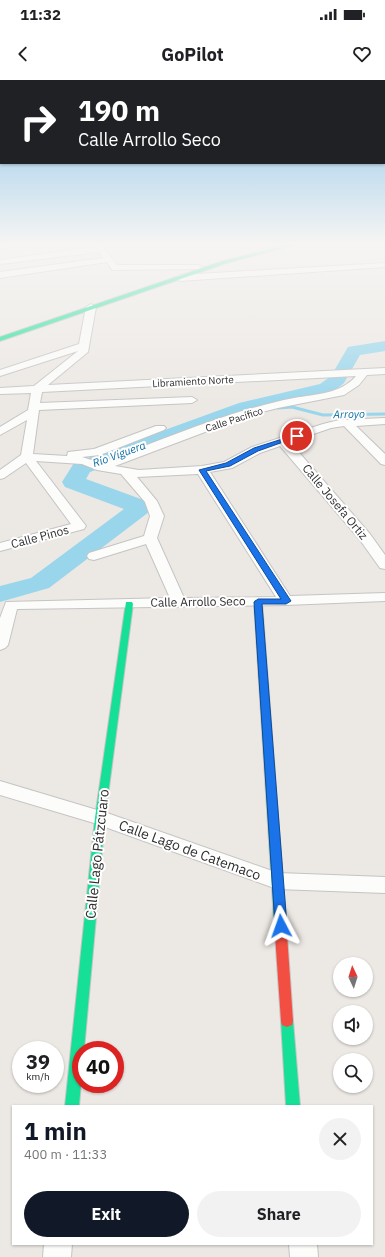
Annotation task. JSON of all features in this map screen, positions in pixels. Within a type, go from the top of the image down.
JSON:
[{"type":"street","points":[[0,339],[116,299]]},
{"type":"street","points":[[27,457],[37,389],[83,352],[91,307]]},
{"type":"street","points":[[0,373],[84,346]]},
{"type":"street","name":"Libramiento Norte","points":[[0,391],[385,371]]},
{"type":"street","name":"Calle Pacífico","points":[[101,467],[246,413],[340,393],[355,383],[364,372]]},
{"type":"street","points":[[0,432],[34,409],[192,400]]},
{"type":"street","points":[[0,475],[27,457],[84,461],[101,467],[139,474],[202,470],[228,465],[256,450],[327,426],[347,423],[385,421]]},
{"type":"street","points":[[347,423],[385,461]]},
{"type":"street","points":[[44,458],[96,452],[160,428]]},
{"type":"street","name":"Calle Josefa Ortiz","points":[[282,441],[365,537],[385,565]]},
{"type":"street","name":"Calle Pinos","points":[[0,547],[79,526],[27,457]]},
{"type":"street","points":[[202,470],[286,601]]},
{"type":"street","points":[[125,471],[151,501],[157,516],[150,538],[179,603]]},
{"type":"street","points":[[94,556],[150,538]]},
{"type":"street","name":"Calle Arrollo Seco","points":[[0,645],[11,606],[258,602],[385,597]]},
{"type":"street","points":[[258,602],[293,1105]]},
{"type":"street","name":"Calle Lago Pátzcuaro","points":[[72,1105],[100,818],[129,604]]},
{"type":"street","name":"Calle Lago de Catemaco","points":[[0,788],[100,818],[277,881],[385,885]]},
{"type":"street","points":[[57,1257],[58,1245]]},
{"type":"street","points":[[303,1245],[304,1257]]},
{"type":"waterway","name":"Río Viguera","points":[[0,594],[40,583],[141,507],[73,482],[82,468],[246,407],[326,388],[338,379],[354,351],[385,346]]},
{"type":"waterway","name":"Arroyo","points":[[268,403],[278,408],[292,407],[323,415],[385,414]]},
{"type":"traffic: fast","points":[[0,339],[117,299]]},
{"type":"traffic: fast","points":[[258,602],[280,920]]},
{"type":"traffic: fast","points":[[72,1105],[100,818],[129,604]]},
{"type":"traffic: fast","points":[[287,1021],[293,1105]]},
{"type":"traffic: jam","points":[[280,920],[287,1021]]},
{"type":"route","points":[[281,926],[258,602],[286,601],[202,470],[228,465],[256,450],[297,436]]}]
